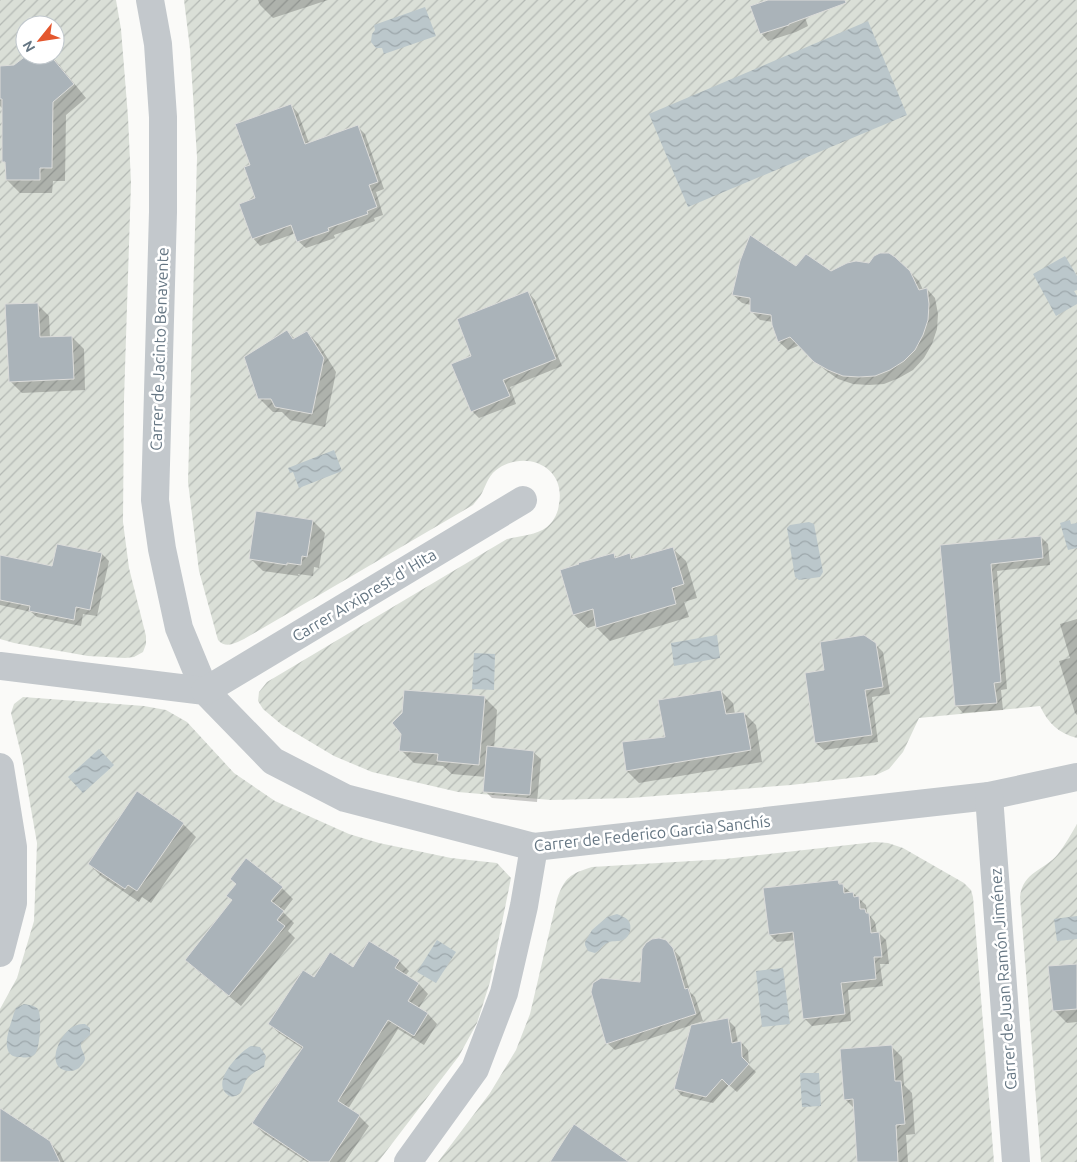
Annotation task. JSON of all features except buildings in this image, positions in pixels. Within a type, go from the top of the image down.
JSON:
[{"type":"street","name":"Carrer de Jacinto Benavente","points":[[150,0],[158,44],[163,117],[163,212],[155,500],[162,549],[179,628],[205,691]]},
{"type":"street","name":"Carrer Arxiprest d' Hita","points":[[205,691],[523,500]]},
{"type":"street","points":[[0,666],[205,691]]},
{"type":"street","name":"Carrer de Federico Garcia Sanchís","points":[[205,691],[273,761],[346,798],[534,847],[989,796],[1077,778]]},
{"type":"street","points":[[0,767],[13,847],[13,904],[0,953]]},
{"type":"street","name":"Carrer de Juan Ramón Jiménez","points":[[989,796],[1016,1162]]},
{"type":"street","points":[[408,1162],[475,1069],[504,993],[524,906],[534,847]]},
{"type":"shaded area","points":[[0,0],[116,0],[121,29],[131,183],[124,400],[123,522],[129,568],[146,636],[146,644],[143,652],[134,657],[125,658],[88,656],[0,639]]},
{"type":"shaded area","points":[[184,0],[1077,0],[1077,738],[1064,733],[1054,726],[1040,706],[919,718],[903,752],[889,769],[876,775],[791,785],[631,798],[551,800],[458,792],[372,772],[334,756],[282,725],[263,709],[258,701],[259,692],[267,682],[507,539],[543,530],[552,522],[557,514],[560,491],[557,480],[542,465],[521,461],[510,463],[493,473],[473,505],[244,639],[227,645],[218,640],[199,571],[188,482],[197,157],[190,49]]},
{"type":"shaded area","points":[[23,697],[144,706],[166,710],[187,722],[234,773],[275,801],[349,834],[379,843],[451,858],[497,863],[511,878],[490,982],[477,1023],[459,1056],[378,1162],[0,1162],[0,1009],[17,978],[34,921],[37,843],[22,758],[11,713],[14,704]]},
{"type":"shaded area","points":[[1077,824],[1077,1162],[1041,1162],[1020,897],[1025,882],[1058,854]]},
{"type":"shaded area","points":[[875,842],[888,843],[903,848],[964,883],[971,890],[994,1162],[438,1162],[490,1093],[516,1050],[530,1014],[557,899],[566,881],[573,874],[592,867],[725,859]]},
{"type":"water","points":[[425,7],[436,36],[384,54],[382,48],[376,48],[371,42],[372,34],[375,30],[374,25]]},
{"type":"water","points":[[868,21],[907,115],[688,207],[649,114]]},
{"type":"water","points":[[1065,256],[1077,276],[1077,290],[1074,291],[1077,296],[1077,304],[1056,316],[1033,274]]},
{"type":"water","points":[[334,450],[342,471],[299,488],[293,472],[290,473],[288,468]]},
{"type":"water","points":[[1070,520],[1071,524],[1077,523],[1077,548],[1068,550],[1060,523]]},
{"type":"water","points":[[809,522],[814,524],[823,572],[820,577],[799,580],[795,577],[787,528],[790,525]]},
{"type":"water","points":[[717,635],[720,658],[674,666],[671,643]]},
{"type":"water","points":[[474,653],[495,654],[494,690],[472,689]]},
{"type":"water","points":[[99,749],[114,765],[83,793],[68,777]]},
{"type":"water","points":[[617,914],[630,922],[629,934],[623,940],[607,943],[595,953],[588,951],[585,942],[592,930],[607,917]]},
{"type":"water","points":[[1077,916],[1077,939],[1057,941],[1054,919]]},
{"type":"water","points":[[437,940],[456,952],[436,983],[417,972]]},
{"type":"water","points":[[783,968],[790,1024],[762,1027],[756,971]]},
{"type":"water","points":[[24,1004],[38,1009],[40,1018],[37,1051],[26,1058],[13,1056],[7,1048],[9,1030],[16,1008]]},
{"type":"water","points":[[85,1024],[90,1028],[90,1035],[81,1043],[85,1058],[84,1062],[79,1068],[74,1070],[61,1069],[57,1064],[56,1057],[60,1041],[71,1028]]},
{"type":"water","points":[[251,1046],[260,1047],[266,1056],[264,1067],[248,1077],[242,1091],[232,1097],[223,1090],[224,1076],[240,1054]]},
{"type":"water","points":[[800,1073],[819,1073],[821,1106],[802,1107]]}]
